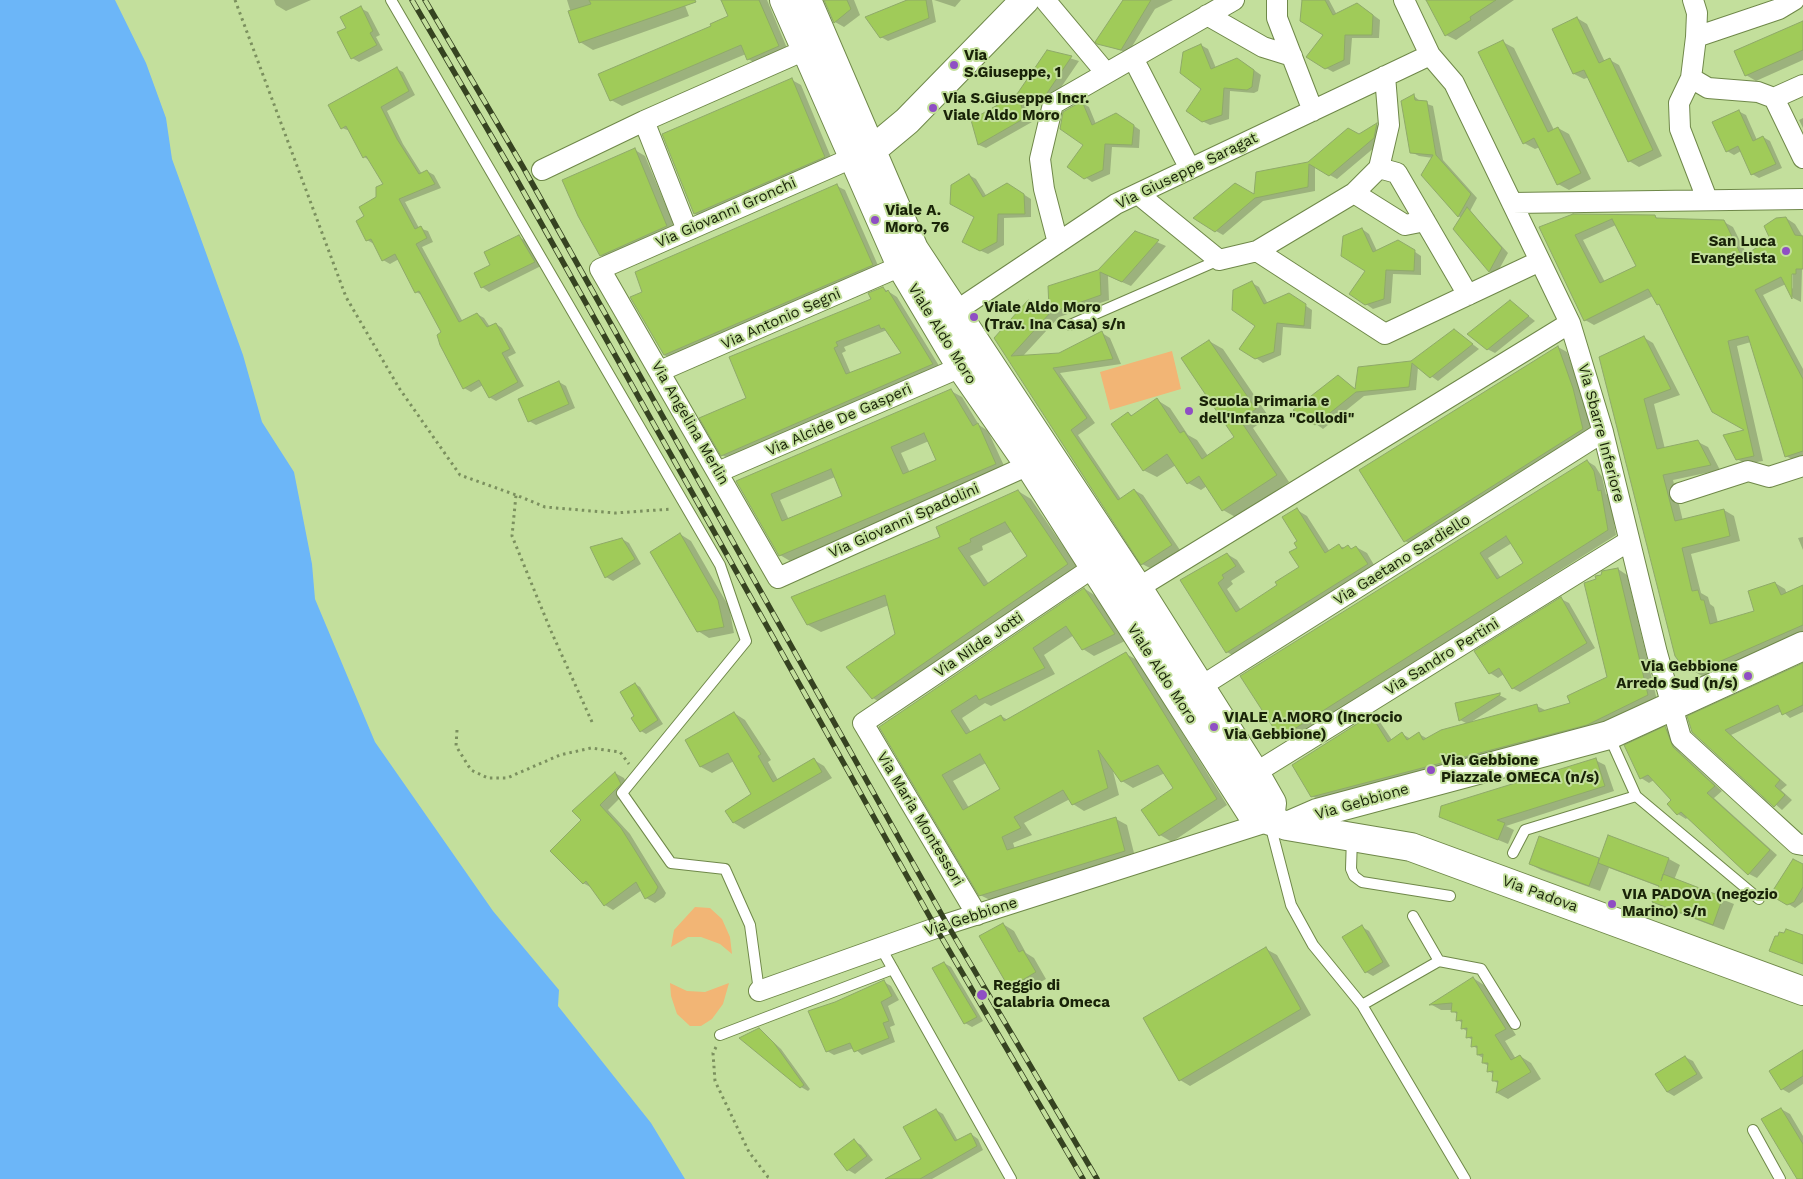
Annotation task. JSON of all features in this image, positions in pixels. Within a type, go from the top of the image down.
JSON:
[{"type":"street","name":"Viale Aldo Moro","points":[[784,0],[805,50],[914,249],[1138,588],[1255,773],[1272,803],[1279,824]]},
{"type":"street","name":"Viale Aldo Moro","points":[[807,0],[901,266],[961,367],[1029,465],[1251,813],[1279,824]]},
{"type":"street","points":[[862,154],[907,121],[1025,0]]},
{"type":"street","points":[[1045,0],[1106,73]]},
{"type":"street","points":[[1058,243],[1044,189],[1040,159],[1053,104],[1234,0]]},
{"type":"street","points":[[1277,0],[1277,18],[1313,111]]},
{"type":"street","name":"Via Sbarre Inferiore","points":[[1404,0],[1430,55],[1454,84],[1570,323],[1603,432],[1629,541],[1681,738],[1797,844],[1803,846]]},
{"type":"street","points":[[1693,0],[1697,13],[1696,38],[1690,78],[1679,103],[1680,129],[1707,199]]},
{"type":"street","points":[[1696,38],[1778,9],[1794,0]]},
{"type":"street","points":[[1207,15],[1263,47],[1292,56]]},
{"type":"street","points":[[542,170],[644,121],[805,50]]},
{"type":"street","name":"Via Giuseppe Saragat","points":[[956,311],[1116,204],[1430,55]]},
{"type":"street","points":[[1132,58],[1190,169]]},
{"type":"street","points":[[1138,194],[1219,260],[1258,251],[1354,193],[1379,168],[1389,125],[1385,76]]},
{"type":"street","points":[[1690,78],[1708,88],[1758,92],[1774,98],[1803,158]]},
{"type":"street","points":[[1774,98],[1803,85]]},
{"type":"street","points":[[644,121],[686,230]]},
{"type":"street","name":"Via Giovanni Gronchi","points":[[600,269],[862,154]]},
{"type":"street","points":[[1379,168],[1397,173],[1468,295]]},
{"type":"street","points":[[1354,193],[1405,225],[1425,221]]},
{"type":"street","points":[[1512,203],[1803,199]]},
{"type":"street","points":[[1258,251],[1385,334],[1540,261]]},
{"type":"street","name":"Via Antonio Segni","points":[[660,371],[901,266]]},
{"type":"street","name":"Via Angelina Merlin","points":[[600,269],[778,578]]},
{"type":"street","points":[[1138,588],[1570,323]]},
{"type":"street","name":"Via Alcide De Gasperi","points":[[718,472],[961,367]]},
{"type":"street","name":"Via Gaetano Sardiello","points":[[1200,687],[1603,432]]},
{"type":"street","name":"Via Giovanni Spadolini","points":[[778,578],[1029,465]]},
{"type":"street","points":[[1680,493],[1748,471],[1769,477],[1803,466]]},
{"type":"street","name":"Via Sandro Pertini","points":[[1255,773],[1629,541]]},
{"type":"street","name":"Via Nilde Jotti","points":[[863,723],[1094,567]]},
{"type":"street","name":"Via Gebbione","points":[[760,991],[977,915],[1279,824],[1609,735],[1672,708],[1803,646]]},
{"type":"street","name":"Via Maria Montessori","points":[[863,723],[977,915]]},
{"type":"street","name":"Via Padova","points":[[1279,824],[1411,847],[1803,991]]},
{"type":"lane","points":[[391,0],[720,565],[746,641],[622,793],[671,863],[725,870],[750,925],[760,991]]},
{"type":"lane","points":[[1070,325],[1219,260]]},
{"type":"lane","points":[[1609,735],[1636,796],[1758,899]]},
{"type":"lane","points":[[1513,853],[1525,830],[1636,796]]},
{"type":"lane","points":[[1279,824],[1292,905],[1313,945],[1362,1005],[1465,1179]]},
{"type":"lane","points":[[1352,836],[1351,869],[1354,876],[1362,882],[1450,896]]},
{"type":"lane","points":[[1413,916],[1439,961]]},
{"type":"lane","points":[[881,948],[1011,1179]]},
{"type":"lane","points":[[1362,1005],[1439,961],[1482,969],[1515,1024]]},
{"type":"lane","points":[[720,1035],[893,969]]},
{"type":"lane","points":[[1753,1130],[1780,1179]]},
{"type":"path","points":[[235,0],[346,296],[399,388],[460,475],[545,507],[616,513],[687,509]]},
{"type":"path","points":[[516,495],[512,536],[551,631],[592,722]]},
{"type":"path","points":[[457,730],[456,746],[471,770],[488,778],[506,778],[560,755],[592,748],[620,752],[637,775]]},
{"type":"path","points":[[720,1035],[713,1054],[715,1081],[749,1152],[768,1177],[772,1179]]},
{"type":"shaded area","points":[[1172,351],[1181,389],[1110,410],[1100,372]]},
{"type":"shaded area","points":[[695,907],[710,908],[722,919],[730,937],[732,954],[720,944],[701,937],[688,937],[671,947],[674,930]]},
{"type":"shaded area","points":[[670,983],[687,991],[705,992],[729,983],[723,1004],[712,1019],[701,1026],[690,1026],[677,1014],[671,996]]},
{"type":"water","points":[[0,0],[115,0],[146,63],[166,118],[172,159],[243,355],[262,422],[294,472],[312,564],[315,599],[375,742],[493,911],[559,990],[558,1006],[651,1123],[685,1179],[0,1179]]},
{"type":"building","points":[[589,0],[695,0],[696,2],[579,43],[568,11],[591,4]]},
{"type":"building","points":[[721,0],[759,0],[779,46],[747,60],[741,45],[610,101],[598,74],[711,26],[710,24],[728,16]]},
{"type":"building","points":[[824,0],[847,0],[851,9],[834,23]]},
{"type":"building","points":[[907,0],[926,0],[929,18],[880,38],[865,17]]},
{"type":"building","points":[[1123,0],[1151,0],[1121,50],[1097,44],[1095,42]]},
{"type":"building","points":[[1302,0],[1325,0],[1333,15],[1357,3],[1373,15],[1372,35],[1345,35],[1344,60],[1325,69],[1306,57],[1323,35],[1300,21]]},
{"type":"building","points":[[1426,0],[1496,0],[1470,17],[1471,20],[1445,36]]},
{"type":"building","points":[[361,6],[373,31],[370,33],[377,45],[351,59],[337,32],[346,28],[340,17]]},
{"type":"building","points":[[1577,17],[1599,63],[1610,58],[1653,150],[1628,162],[1584,70],[1573,74],[1552,29]]},
{"type":"building","points":[[1803,21],[1803,50],[1745,76],[1734,51]]},
{"type":"building","points":[[1503,40],[1548,132],[1558,127],[1581,173],[1557,185],[1534,138],[1523,144],[1478,52]]},
{"type":"building","points":[[1201,44],[1211,69],[1237,58],[1254,70],[1252,87],[1247,90],[1224,88],[1222,115],[1202,122],[1186,111],[1201,89],[1180,73],[1183,52]]},
{"type":"building","points":[[1047,50],[1072,56],[1041,102],[1018,94],[1025,118],[978,145],[971,120],[1017,94]]},
{"type":"building","points":[[397,67],[409,91],[381,107],[397,139],[419,174],[427,170],[435,184],[399,199],[415,229],[421,226],[427,238],[416,244],[459,322],[477,313],[487,327],[496,323],[510,349],[502,353],[518,382],[489,398],[479,380],[463,389],[440,345],[437,335],[441,332],[419,291],[415,293],[395,254],[382,261],[371,239],[366,241],[356,221],[364,216],[359,207],[376,197],[376,187],[383,184],[366,156],[363,158],[346,126],[341,129],[328,105]]},
{"type":"building","points":[[792,78],[825,157],[694,214],[662,134]]},
{"type":"building","points":[[1414,94],[1415,100],[1427,101],[1436,155],[1471,194],[1458,217],[1421,175],[1433,155],[1410,153],[1401,101]]},
{"type":"building","points":[[1082,101],[1092,125],[1116,113],[1134,125],[1132,145],[1105,144],[1103,170],[1084,179],[1067,167],[1083,145],[1060,129],[1063,112]]},
{"type":"building","points":[[1739,110],[1753,141],[1763,136],[1776,164],[1751,175],[1738,146],[1726,152],[1712,122]]},
{"type":"building","points":[[1377,123],[1374,138],[1329,176],[1309,164],[1308,187],[1255,198],[1215,232],[1193,218],[1235,183],[1254,194],[1256,172],[1308,162],[1348,128],[1359,134]]},
{"type":"building","points":[[635,148],[667,226],[600,256],[578,216],[562,180]]},
{"type":"building","points":[[969,174],[983,197],[1007,183],[1024,194],[1025,214],[998,214],[997,242],[980,251],[962,242],[974,217],[950,204],[951,185]]},
{"type":"building","points":[[837,184],[873,265],[664,355],[630,297],[642,292],[635,272]]},
{"type":"building","points":[[1467,207],[1502,248],[1489,272],[1453,229]]},
{"type":"building","points":[[1573,214],[1655,215],[1656,218],[1724,220],[1742,257],[1770,239],[1764,226],[1776,218],[1786,217],[1795,235],[1803,236],[1803,269],[1796,269],[1796,274],[1792,274],[1792,299],[1781,277],[1755,290],[1803,379],[1803,451],[1785,457],[1748,336],[1728,341],[1754,456],[1736,460],[1723,435],[1744,430],[1712,412],[1659,304],[1657,305],[1648,289],[1584,321],[1539,227]],"holes":[[[1612,219],[1636,266],[1600,283],[1575,235]]]},
{"type":"building","points":[[1362,228],[1373,252],[1398,240],[1415,250],[1414,271],[1386,270],[1384,299],[1365,305],[1349,294],[1365,271],[1341,256],[1343,236]]},
{"type":"building","points":[[1135,231],[1159,240],[1122,282],[1100,272],[1101,295],[1050,313],[1011,356],[1059,353],[1102,331],[1113,359],[1053,368],[1087,418],[1071,430],[1118,500],[1134,489],[1172,545],[1141,565],[994,338],[1028,300],[1049,309],[1048,286],[1098,270]]},
{"type":"building","points":[[519,235],[535,262],[481,288],[474,273],[490,265],[484,252]]},
{"type":"building","points":[[1252,281],[1264,304],[1289,293],[1306,304],[1304,326],[1277,323],[1274,352],[1255,359],[1239,349],[1255,326],[1232,310],[1233,290]]},
{"type":"building","points":[[883,287],[886,292],[888,290],[933,364],[721,456],[699,418],[746,398],[729,357],[871,299],[868,293]],"holes":[[[879,325],[881,329],[884,328],[901,353],[846,374],[834,348],[838,346],[836,342]]]},
{"type":"building","points":[[1510,300],[1529,316],[1487,350],[1467,334]]},
{"type":"building","points":[[1454,329],[1473,344],[1430,378],[1412,363],[1409,387],[1356,392],[1315,425],[1293,410],[1338,375],[1355,389],[1358,367],[1411,361]]},
{"type":"building","points":[[1644,336],[1671,389],[1644,399],[1657,449],[1698,440],[1711,465],[1663,475],[1675,521],[1724,509],[1730,536],[1682,548],[1692,591],[1698,590],[1701,600],[1704,600],[1710,624],[1754,611],[1748,591],[1775,582],[1781,595],[1803,585],[1803,625],[1698,671],[1683,667],[1675,656],[1599,357]]},
{"type":"building","points":[[1209,340],[1256,409],[1240,420],[1277,475],[1222,511],[1199,476],[1187,484],[1167,454],[1143,471],[1111,424],[1128,412],[1131,416],[1157,398],[1180,433],[1184,431],[1202,459],[1234,437],[1181,358]]},
{"type":"building","points":[[1558,346],[1573,388],[1583,429],[1404,542],[1359,470]]},
{"type":"building","points":[[559,381],[569,404],[528,422],[518,399]]},
{"type":"building","points":[[951,389],[973,426],[978,423],[996,464],[779,556],[736,481]],"holes":[[[924,433],[936,460],[903,474],[891,447]],[[831,469],[842,496],[782,521],[771,494]]]},
{"type":"building","points":[[1587,460],[1594,471],[1598,491],[1601,490],[1608,530],[1280,738],[1240,676]],"holes":[[[1506,536],[1523,563],[1497,579],[1480,553]]]},
{"type":"building","points":[[1018,490],[1068,564],[872,699],[846,667],[895,634],[885,595],[807,625],[791,597],[940,537],[936,527]],"holes":[[[1005,522],[1027,556],[984,586],[958,548],[971,542],[970,539]]]},
{"type":"building","points":[[1297,508],[1325,553],[1339,544],[1342,549],[1348,545],[1351,549],[1356,546],[1368,564],[1226,653],[1180,580],[1227,553],[1236,566],[1222,575],[1224,578],[1218,583],[1236,612],[1277,585],[1275,582],[1299,567],[1289,552],[1297,548],[1294,543],[1297,541],[1282,517]]},
{"type":"building","points":[[680,533],[718,600],[724,627],[697,632],[650,552]]},
{"type":"building","points":[[622,538],[635,559],[605,578],[590,547]]},
{"type":"building","points":[[1618,568],[1648,695],[1587,725],[1311,797],[1292,765],[1371,715],[1388,742],[1402,732],[1407,740],[1419,732],[1423,740],[1441,730],[1537,704],[1539,712],[1570,703],[1567,696],[1607,677],[1584,583],[1596,579],[1595,576],[1601,575],[1602,571]]},
{"type":"building","points":[[1084,588],[1115,634],[1082,650],[1066,626],[1033,648],[1045,668],[979,700],[976,695],[951,711],[966,734],[1001,715],[1004,721],[1126,652],[1217,799],[1159,836],[1141,810],[1173,788],[1158,765],[1121,782],[1098,750],[1108,788],[1072,805],[1063,790],[1014,817],[1021,828],[1002,837],[1007,850],[1116,817],[1125,851],[979,896],[879,727]],"holes":[[[980,754],[1000,789],[963,810],[942,775]]]},
{"type":"building","points":[[1561,597],[1587,643],[1512,689],[1499,668],[1489,674],[1474,651]]},
{"type":"building","points":[[1803,663],[1803,705],[1782,715],[1778,705],[1725,730],[1780,780],[1775,786],[1785,795],[1774,807],[1692,732],[1687,716]]},
{"type":"building","points":[[635,683],[658,720],[640,732],[631,718],[634,716],[620,692]]},
{"type":"building","points":[[1500,693],[1500,695],[1459,721],[1455,703]]},
{"type":"building","points":[[734,712],[761,754],[758,756],[773,782],[814,758],[822,772],[733,823],[725,811],[751,794],[728,753],[700,767],[685,740]]},
{"type":"building","points":[[1665,726],[1673,747],[1715,786],[1707,793],[1770,850],[1748,875],[1681,812],[1677,815],[1667,804],[1671,800],[1648,775],[1640,779],[1624,745]]},
{"type":"building","points":[[1596,758],[1605,786],[1497,820],[1505,823],[1498,840],[1439,817],[1441,806]]},
{"type":"building","points":[[615,772],[621,784],[600,805],[621,828],[658,887],[655,893],[645,899],[636,882],[604,906],[586,881],[583,884],[550,851],[581,820],[572,811]]},
{"type":"building","points":[[1608,835],[1669,858],[1663,874],[1723,897],[1713,925],[1652,902],[1659,886],[1598,863]]},
{"type":"building","points":[[1539,836],[1599,858],[1589,886],[1529,864]]},
{"type":"building","points":[[1793,859],[1803,864],[1803,887],[1794,902],[1787,905],[1770,895]]},
{"type":"building","name":"Reggio di Calabria Omeca","points":[[1003,923],[1019,952],[1023,950],[1036,972],[1009,988],[979,936]]},
{"type":"building","points":[[1362,925],[1383,962],[1365,973],[1342,937]]},
{"type":"building","points":[[1786,929],[1803,935],[1803,964],[1769,951],[1775,936],[1778,936],[1779,932],[1784,933]]},
{"type":"building","points":[[1266,947],[1301,1009],[1179,1081],[1143,1018]]},
{"type":"building","points":[[944,962],[977,1017],[964,1024],[932,968]]},
{"type":"building","points":[[1473,977],[1506,1029],[1495,1035],[1511,1060],[1520,1055],[1531,1072],[1496,1093],[1498,1081],[1492,1081],[1493,1071],[1487,1072],[1488,1063],[1482,1063],[1483,1054],[1477,1055],[1477,1046],[1471,1047],[1472,1037],[1466,1038],[1467,1028],[1461,1029],[1462,1020],[1456,1021],[1457,1012],[1451,1012],[1452,1003],[1429,1005]]},
{"type":"building","points":[[884,980],[892,996],[881,1002],[889,1021],[883,1023],[889,1038],[854,1052],[850,1043],[826,1052],[808,1011],[835,1002]]},
{"type":"building","points":[[759,1028],[774,1043],[804,1085],[800,1088],[739,1038]]},
{"type":"building","points":[[1803,1050],[1803,1076],[1781,1090],[1769,1071]]},
{"type":"building","points":[[1685,1056],[1697,1074],[1667,1092],[1655,1074]]},
{"type":"building","points":[[1781,1108],[1803,1144],[1803,1179],[1797,1179],[1761,1119]]},
{"type":"building","points":[[936,1109],[955,1141],[971,1133],[977,1146],[920,1179],[885,1179],[921,1159],[903,1127]]},
{"type":"building","points":[[854,1139],[867,1156],[847,1171],[834,1154]]},
{"type":"railway","points":[[412,0],[513,173],[936,928],[1083,1179]]},
{"type":"railway","points":[[425,0],[523,167],[947,924],[1097,1179]]},
{"type":"place","name":"Via S.Giuseppe, 1","points":[[954,65]]},
{"type":"place","name":"Via S.Giuseppe Incr. Viale Aldo Moro","points":[[933,108]]},
{"type":"place","name":"Viale A. Moro, 76","points":[[875,220]]},
{"type":"place","name":"San Luca Evangelista","points":[[1786,251]]},
{"type":"place","name":"Viale Aldo Moro (Trav. Ina Casa) s/n","points":[[974,317]]},
{"type":"place","name":"Scuola Primaria e dell'Infanza \"Collodi\"","points":[[1189,411]]},
{"type":"place","name":"Via Gebbione Arredo Sud (n/s)","points":[[1748,676]]},
{"type":"place","name":"VIALE A.MORO (Incrocio Via Gebbione)","points":[[1214,727]]},
{"type":"place","name":"Via Gebbione Piazzale OMECA (n/s)","points":[[1431,770]]},
{"type":"place","name":"VIA PADOVA (negozio Marino) s/n","points":[[1612,904]]},
{"type":"place","name":"Reggio di Calabria Omeca","points":[[982,995]]}]
